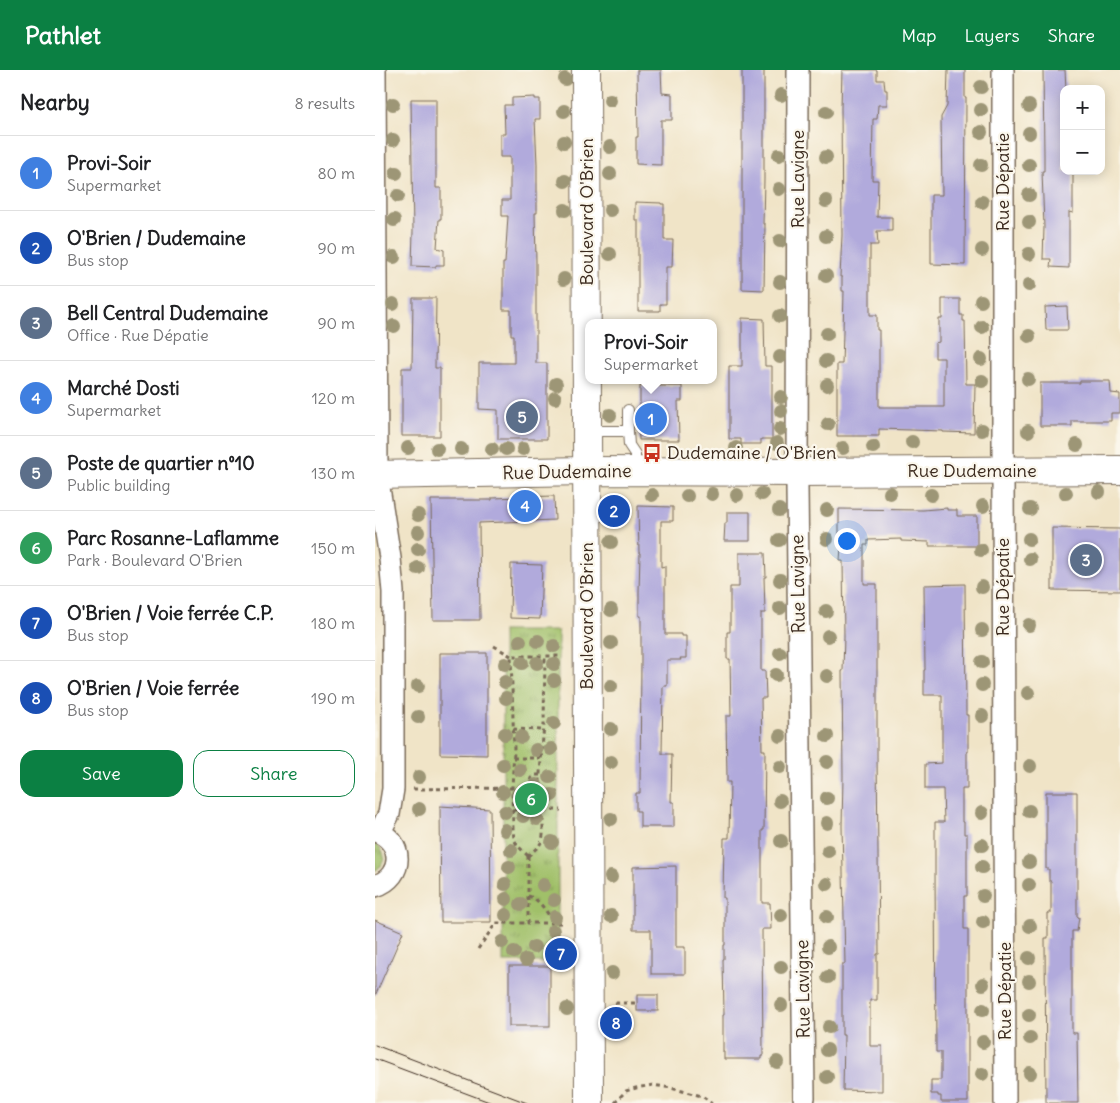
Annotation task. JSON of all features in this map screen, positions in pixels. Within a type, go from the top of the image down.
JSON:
[{"type":"street","points":[[375,70],[376,475],[390,558],[393,592],[393,789],[389,814],[377,831],[388,838],[394,846],[397,860],[392,874],[385,881],[375,886]]},
{"type":"street","name":"Boulevard O'Brien","points":[[586,70],[587,319]]},
{"type":"street","name":"Rue Lavigne","points":[[798,70],[797,472],[804,1098]]},
{"type":"street","name":"Rue Dépatie","points":[[1003,70],[1005,1103]]},
{"type":"street","name":"Boulevard O'Brien","points":[[587,384],[589,1103]]},
{"type":"street","name":"Rue Dudemaine","points":[[376,475],[587,471],[1120,470]]},
{"type":"lane","points":[[628,410],[629,445],[635,454],[635,471]]},
{"type":"lane","points":[[587,431],[628,431]]},
{"type":"path","points":[[494,646],[511,656],[561,656]]},
{"type":"path","points":[[511,656],[513,829],[517,846],[528,856],[528,923]]},
{"type":"path","points":[[528,856],[539,846],[543,835],[540,775],[544,730],[545,656]]},
{"type":"path","points":[[513,729],[544,730]]},
{"type":"path","points":[[513,758],[542,758]]},
{"type":"path","points":[[540,775],[531,778],[529,785],[533,792],[540,794]]},
{"type":"path","points":[[413,789],[512,788]]},
{"type":"path","points":[[512,810],[561,810]]},
{"type":"path","points":[[528,896],[543,908],[554,924]]},
{"type":"path","points":[[478,949],[495,923],[561,923]]},
{"type":"path","points":[[615,1003],[637,1003]]},
{"type":"path","points":[[615,1103],[626,1091],[653,1085],[702,1096],[713,1103]]},
{"type":"green space","points":[[503,631],[558,631],[558,962],[503,962]]},
{"type":"green space","points":[[375,843],[382,850],[384,857],[382,864],[375,871]]},
{"type":"building","points":[[637,70],[661,70],[662,93],[672,94],[672,120],[661,120],[661,165],[636,164],[636,137],[638,137]]},
{"type":"building","points":[[742,70],[764,70],[764,290],[742,289]]},
{"type":"building","points":[[842,70],[877,70],[877,80],[884,80],[885,90],[887,90],[887,105],[878,105],[877,119],[873,119],[872,180],[878,180],[877,217],[892,217],[892,231],[877,231],[878,245],[870,245],[870,315],[877,315],[877,330],[879,330],[879,407],[944,407],[944,358],[935,358],[935,343],[939,342],[939,319],[942,319],[942,299],[960,299],[960,315],[963,315],[963,321],[965,321],[966,384],[975,384],[974,433],[879,429],[879,436],[837,436],[837,364],[842,364],[844,291],[842,291],[842,277],[840,277],[842,235]]},
{"type":"building","points":[[948,70],[965,70],[965,265],[931,264],[931,195],[942,195],[941,117],[947,106]]},
{"type":"building","points":[[1043,70],[1065,70],[1066,85],[1060,85],[1060,175],[1073,175],[1073,213],[1069,212],[1069,268],[1050,267],[1051,259],[1043,259],[1042,171],[1044,171]]},
{"type":"building","points":[[535,97],[535,99],[540,99],[540,119],[535,119],[537,164],[537,213],[535,213],[536,363],[547,363],[547,439],[498,439],[498,410],[479,409],[479,363],[514,363],[514,335],[511,335],[511,310],[503,310],[503,263],[505,263],[508,216],[502,216],[502,200],[510,200],[510,157],[500,157],[500,134],[505,134],[504,105],[512,105],[512,98]]},
{"type":"building","points":[[411,99],[436,99],[436,188],[441,188],[441,219],[439,219],[437,248],[444,250],[444,265],[436,265],[436,267],[412,266]]},
{"type":"building","points":[[635,202],[664,204],[664,240],[673,240],[672,267],[666,267],[666,304],[660,304],[660,311],[638,311],[638,220],[635,220]]},
{"type":"building","points":[[413,298],[436,298],[435,368],[440,368],[440,436],[402,436],[402,368],[412,368]]},
{"type":"building","points":[[1067,306],[1068,330],[1046,330],[1045,307]]},
{"type":"building","points":[[742,318],[764,319],[765,366],[772,366],[772,439],[761,439],[761,444],[741,444],[741,439],[729,439],[729,366],[742,366]]},
{"type":"building","points":[[1080,381],[1110,381],[1111,393],[1120,394],[1120,413],[1111,413],[1111,421],[1072,421],[1072,426],[1040,426],[1040,383],[1080,383]]},
{"type":"building","points":[[640,386],[682,386],[682,401],[678,401],[679,440],[639,440],[638,408],[640,408]]},
{"type":"building","points":[[554,496],[555,520],[479,523],[480,620],[433,620],[431,500],[492,500],[492,498]]},
{"type":"building","points":[[638,506],[673,507],[673,521],[661,521],[661,567],[665,566],[665,634],[681,634],[681,636],[686,636],[686,658],[667,660],[667,686],[663,686],[662,754],[672,754],[671,802],[674,802],[674,827],[640,827],[640,811],[636,811],[636,793],[640,793],[641,660]]},
{"type":"building","points":[[947,508],[947,510],[957,510],[957,516],[977,516],[977,546],[929,546],[929,542],[901,541],[901,539],[868,540],[868,545],[864,545],[864,584],[877,584],[879,954],[877,954],[877,1000],[870,1000],[870,1046],[882,1046],[882,1091],[843,1090],[842,964],[845,964],[842,826],[842,671],[844,636],[843,561],[840,561],[839,509],[923,510]]},
{"type":"building","points":[[727,512],[750,512],[750,541],[724,541]]},
{"type":"building","points":[[1052,528],[1120,529],[1120,591],[1052,590]]},
{"type":"building","points":[[739,553],[765,553],[765,613],[761,613],[761,671],[765,671],[766,698],[761,698],[762,750],[765,750],[762,903],[770,903],[771,929],[762,929],[763,1056],[761,1056],[761,1059],[724,1059],[723,1052],[724,838],[729,838],[730,782],[727,782],[726,716],[731,716],[730,659],[727,659],[727,632],[730,632],[730,587],[739,587]]},
{"type":"building","points":[[511,564],[542,565],[540,619],[510,618]]},
{"type":"building","points":[[965,584],[968,752],[967,789],[962,789],[962,822],[964,822],[964,834],[967,834],[967,896],[964,896],[964,929],[968,929],[968,1102],[941,1102],[941,1096],[931,1094],[931,1080],[941,1080],[941,1052],[936,1052],[935,822],[944,822],[943,789],[925,789],[925,764],[942,763],[942,695],[924,695],[924,585]]},
{"type":"building","points":[[440,653],[487,653],[487,755],[440,754]]},
{"type":"building","points":[[1046,792],[1077,792],[1077,917],[1079,917],[1077,931],[1072,931],[1072,1033],[1077,1033],[1078,1103],[1046,1103],[1045,938],[1048,938],[1048,913],[1051,913],[1051,881],[1049,881],[1049,869],[1046,869]]},
{"type":"building","points":[[440,806],[490,809],[491,922],[441,922]]},
{"type":"building","points":[[676,866],[676,947],[685,947],[685,974],[651,974],[651,930],[633,930],[633,867]]},
{"type":"building","points":[[375,920],[403,932],[375,996]]},
{"type":"building","points":[[509,966],[550,966],[550,1026],[509,1026]]},
{"type":"building","points":[[637,995],[658,995],[658,1011],[637,1011]]},
{"type":"tram line","points":[[375,1045],[527,1103]]},
{"type":"tram line","points":[[375,1059],[492,1103]]},
{"type":"place","name":"Poste de quartier n°10","points":[[522,417]]},
{"type":"place","name":"Provi-Soir","points":[[651,419]]},
{"type":"place","name":"Dudemaine / O'Brien","points":[[652,453]]},
{"type":"place","name":"Marché Dosti","points":[[525,506]]},
{"type":"place","name":"O'Brien / Dudemaine","points":[[614,511]]},
{"type":"place","name":"Bell Central Dudemaine","points":[[1086,560]]},
{"type":"place","name":"Parc Rosanne-Laflamme","points":[[531,799]]},
{"type":"place","name":"O'Brien / Voie ferrée C.P.","points":[[561,954]]},
{"type":"place","name":"O'Brien / Voie ferrée","points":[[616,1023]]}]
